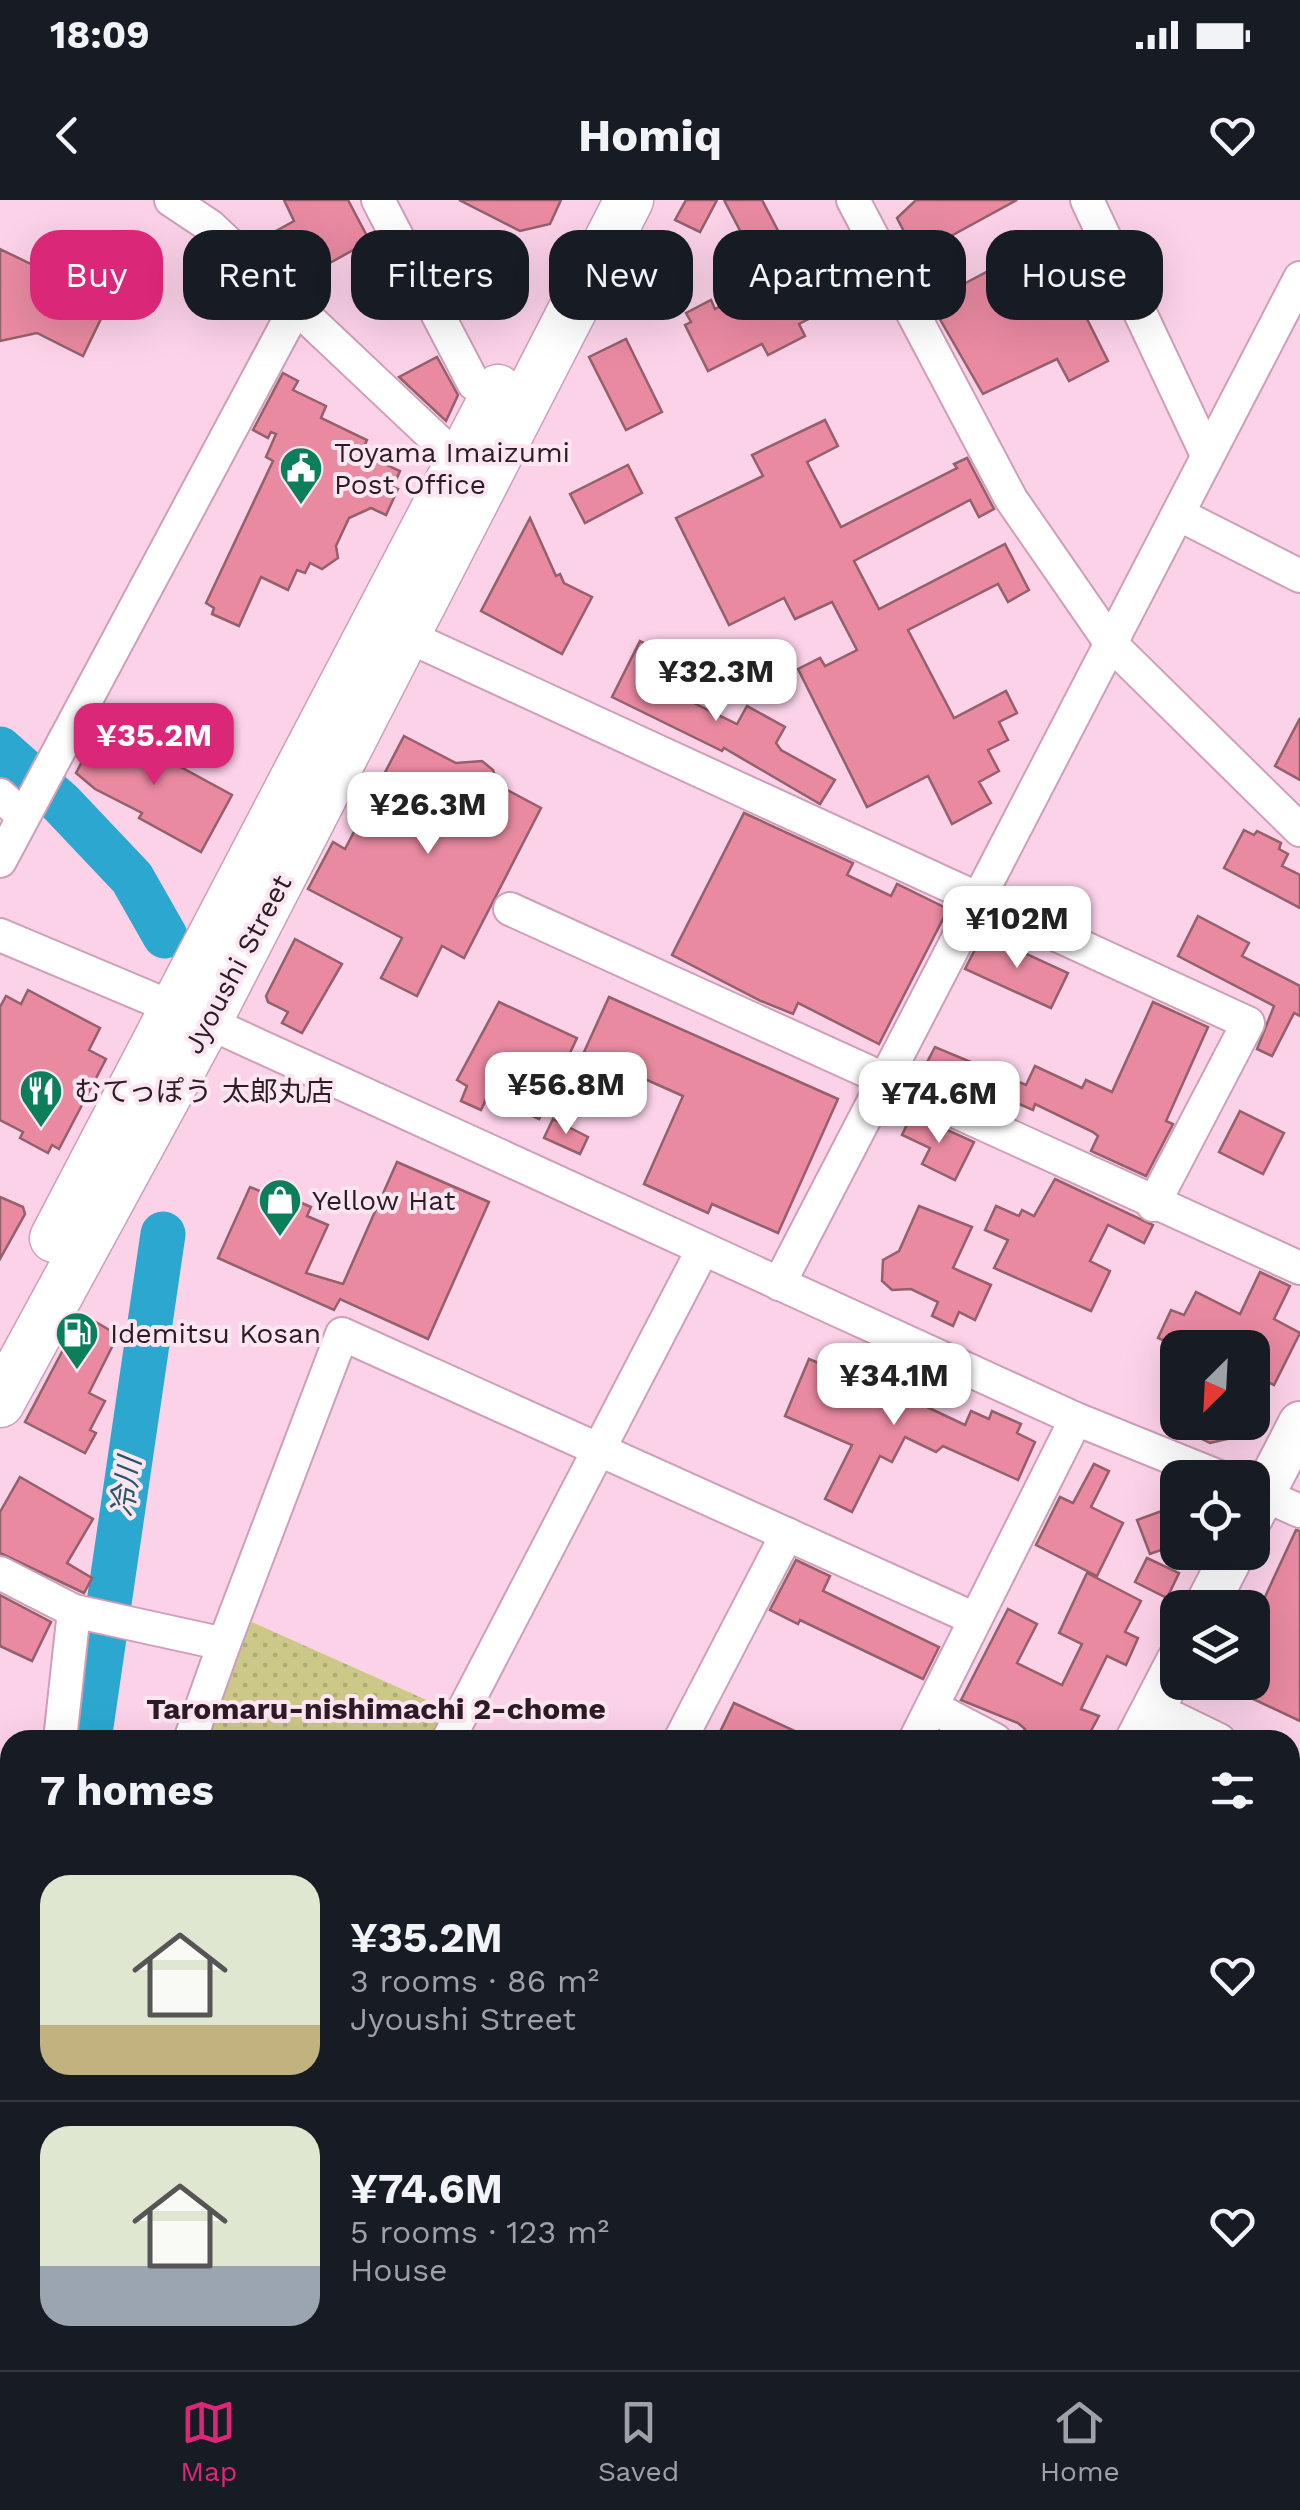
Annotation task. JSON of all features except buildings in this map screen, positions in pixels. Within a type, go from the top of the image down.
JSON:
[{"type":"highway","name":"Jyoushi Street","points":[[0,1402],[459,461],[592,200]]},
{"type":"highway","name":"Jyoushi Street","points":[[0,1344],[406,636],[630,200]]},
{"type":"main road","points":[[1270,1496],[1300,1423]]},
{"type":"main road","points":[[1145,1724],[1160,1695]]},
{"type":"street","points":[[171,200],[214,230]]},
{"type":"street","points":[[378,200],[474,384],[494,396]]},
{"type":"street","points":[[853,200],[1011,499],[1112,645],[1300,830]]},
{"type":"street","points":[[1087,200],[1207,455]]},
{"type":"street","points":[[779,1284],[1207,455],[1287,335],[1300,278]]},
{"type":"street","points":[[0,860],[12,806],[289,320]]},
{"type":"street","points":[[310,320],[459,461]]},
{"type":"street","points":[[1178,514],[1300,576]]},
{"type":"street","points":[[406,636],[1248,1023],[1154,1204]]},
{"type":"street","points":[[510,909],[1300,1268]]},
{"type":"street","points":[[0,935],[190,1015],[702,1250],[1178,1460]]},
{"type":"street","points":[[453,1730],[702,1250]]},
{"type":"street","points":[[194,1730],[342,1334],[975,1618]]},
{"type":"street","points":[[920,1730],[1076,1418]]},
{"type":"street","points":[[685,1730],[787,1534]]},
{"type":"street","points":[[0,1573],[74,1611],[224,1644]]},
{"type":"street","points":[[61,1730],[74,1611]]},
{"type":"street","points":[[932,1707],[976,1730]]},
{"type":"street","points":[[1145,1724],[1173,1730]]},
{"type":"shaded area","points":[[247,1620],[451,1711],[442,1730],[206,1727]]},
{"type":"waterway","name":"冷川","points":[[0,749],[61,803],[132,878],[165,936]]},
{"type":"waterway","name":"冷川","points":[[90,1730],[163,1234]]},
{"type":"place","name":"Toyama Imaizumi Post Office","points":[[301,506]]},
{"type":"place","name":"むてっぽう 太郎丸店","points":[[41,1129]]},
{"type":"place","name":"Yellow Hat","points":[[280,1238]]},
{"type":"place","name":"Idemitsu Kosan","points":[[77,1371]]},
{"type":"district","name":"Taromaru-nishimachi 2-chome","points":[[376,1709]]}]
